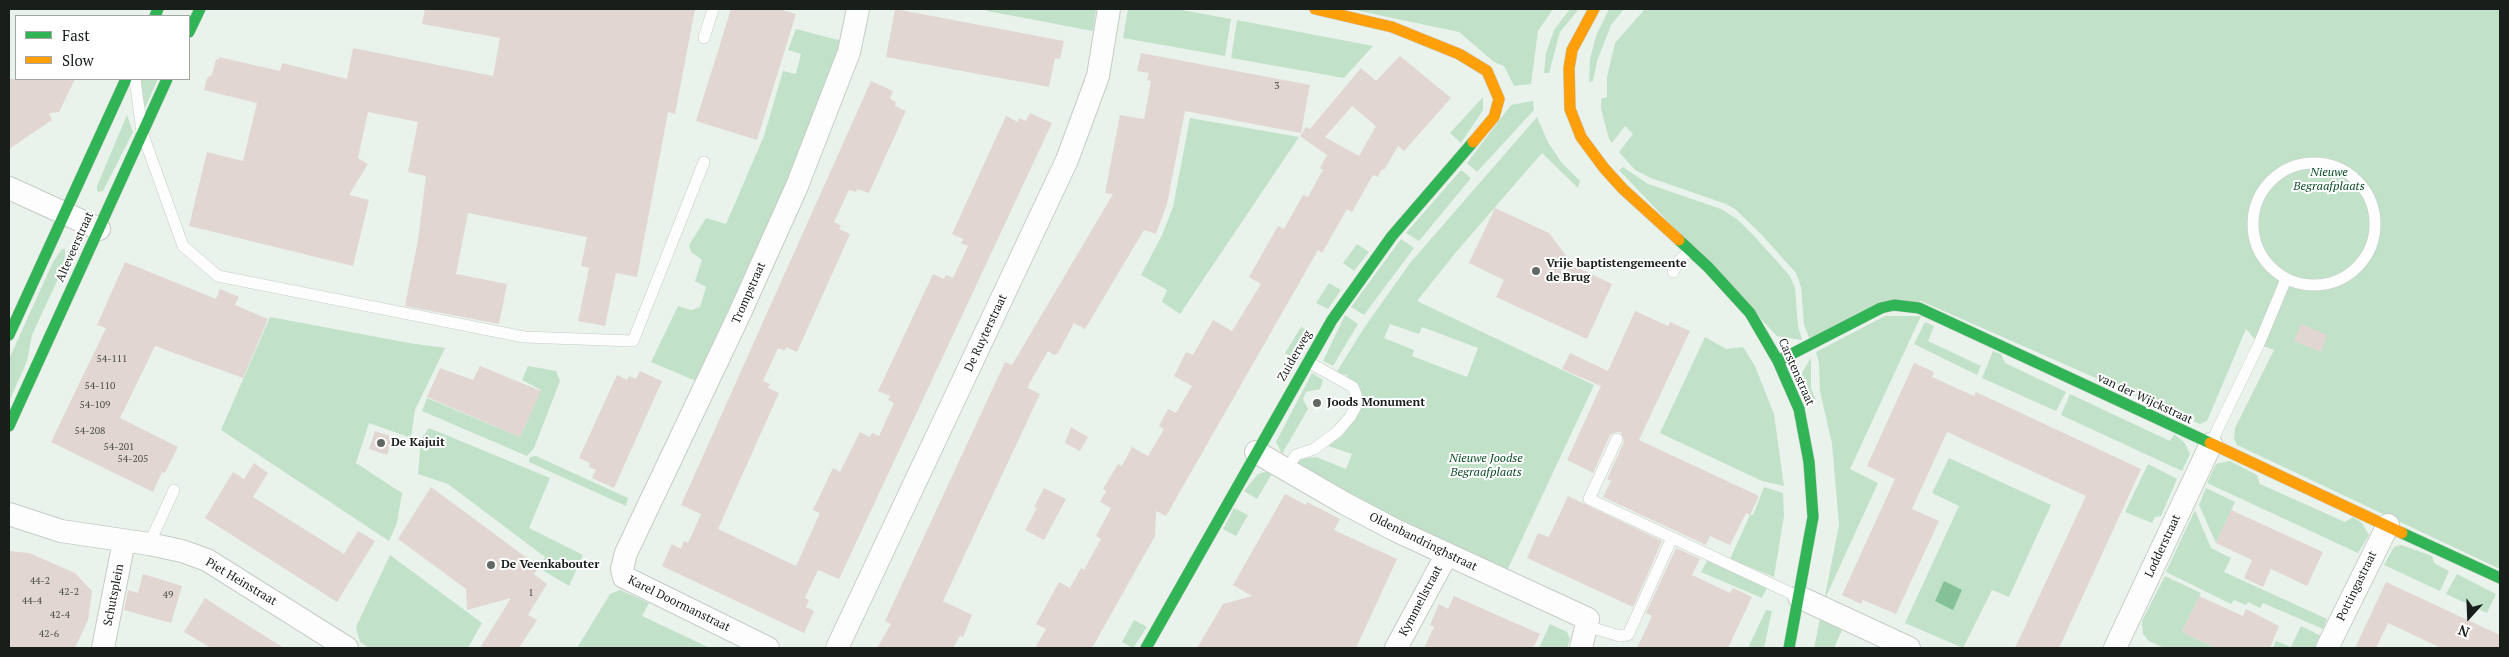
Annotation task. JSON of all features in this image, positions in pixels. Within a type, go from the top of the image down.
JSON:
[{"type":"street","points":[[190,30],[200,9]]},
{"type":"street","name":"Trompstraat","points":[[622,569],[626,552],[736,322],[797,186],[849,52],[858,9]]},
{"type":"street","name":"De Ruyterstraat","points":[[837,648],[1067,160],[1098,76],[1108,9]]},
{"type":"street","name":"Zuiderweg","points":[[1146,648],[1332,320],[1392,236],[1494,117],[1499,99],[1487,71],[1459,54],[1392,27],[1315,9]]},
{"type":"street","points":[[1594,9],[1583,26],[1572,50],[1569,88],[1570,109],[1575,123],[1581,137],[1604,168],[1690,250]]},
{"type":"street","name":"Alteveerstraat","points":[[9,335],[126,80]]},
{"type":"street","name":"Alteveerstraat","points":[[9,426],[167,80]]},
{"type":"street","points":[[9,188],[98,229]]},
{"type":"street","name":"Carstenstraat","points":[[1690,250],[1750,313],[1778,361],[1799,409],[1810,462],[1812,518],[1809,602],[1789,648]]},
{"type":"street","name":"van der Wijckstraat","points":[[1778,361],[1882,308],[1907,305],[1919,308],[2500,578]]},
{"type":"street","name":"Lodderstraat","points":[[2120,647],[2211,444]]},
{"type":"street","name":"Oldenbandringhstraat","points":[[1256,452],[1344,504],[1588,619],[1586,626]]},
{"type":"street","name":"Piet Heinstraat","points":[[9,514],[61,531],[149,544],[182,551],[207,560],[347,648]]},
{"type":"street","name":"Pottingastraat","points":[[2327,648],[2388,525]]},
{"type":"street","name":"Schutsplein","points":[[103,648],[124,541]]},
{"type":"street","name":"Kymmellstraat","points":[[1396,648],[1447,554]]},
{"type":"street","name":"Karel Doormanstraat","points":[[622,569],[624,577],[768,648]]},
{"type":"street","points":[[1809,602],[1910,648]]},
{"type":"street","points":[[1581,648],[1586,626]]},
{"type":"lane","points":[[704,38],[712,9]]},
{"type":"lane","points":[[135,80],[142,132],[183,246],[218,276],[524,337],[633,341],[704,162]]},
{"type":"lane","points":[[2303,163],[2321,163],[2338,168],[2356,179],[2369,196],[2374,212],[2375,229],[2371,246],[2357,268],[2335,282],[2319,285],[2302,284],[2286,279],[2272,270],[2261,257],[2254,242],[2253,218],[2259,196],[2271,180],[2287,168],[2303,163]]},
{"type":"lane","points":[[1673,272],[1679,261],[1690,250]]},
{"type":"lane","points":[[2211,444],[2286,279]]},
{"type":"lane","points":[[1287,469],[1296,455],[1314,449],[1337,432],[1350,417],[1356,406],[1356,394],[1353,387],[1308,362]]},
{"type":"lane","points":[[1617,439],[1589,499],[1809,602]]},
{"type":"lane","points":[[149,544],[174,490]]},
{"type":"lane","name":"Oldenbandringhstraat","points":[[1586,626],[1620,636],[1628,635],[1672,538]]},
{"type":"green space","points":[[988,9],[1096,9],[1093,31],[987,11]]},
{"type":"green space","points":[[1128,9],[1176,9],[1231,19],[1225,56],[1123,38]]},
{"type":"green space","points":[[1350,9],[1553,9],[1538,31],[1531,84],[1514,86],[1504,66],[1494,62],[1459,32]]},
{"type":"green space","points":[[1570,9],[1579,9],[1560,32],[1549,73],[1544,73],[1546,53],[1554,30]]},
{"type":"green space","points":[[1609,9],[1624,9],[1611,25],[1597,61],[1593,81],[1589,82],[1590,59],[1596,36]]},
{"type":"green space","name":"Nieuwe Begraafplaats","points":[[1645,9],[2500,9],[2500,569],[2237,445],[2234,439],[2235,428],[2274,350],[2259,344],[2246,329],[2207,421],[2200,424],[1921,301],[1809,338],[1804,324],[1801,287],[1796,273],[1761,234],[1735,209],[1726,204],[1651,178],[1635,170],[1619,152],[1633,134],[1625,126],[1612,143],[1609,139],[1601,108],[1601,99],[1607,97],[1607,77],[1615,43]]},
{"type":"green space","points":[[1237,20],[1373,46],[1344,78],[1231,58]]},
{"type":"green space","points":[[796,29],[846,42],[811,129],[696,381],[651,362],[678,306],[691,310],[700,307],[706,287],[695,281],[702,260],[691,252],[689,245],[706,218],[726,224],[764,136],[783,71],[796,74],[801,54],[788,50]]},
{"type":"green space","points":[[139,80],[158,80],[145,108]]},
{"type":"green space","points":[[1483,97],[1483,110],[1461,143],[1450,133]]},
{"type":"green space","points":[[1533,101],[1534,110],[1477,172],[1467,163],[1511,105]]},
{"type":"green space","points":[[127,115],[133,132],[103,191],[99,192],[97,191],[97,186]]},
{"type":"green space","name":"Nieuwe Joodse Begraafplaats","points":[[1537,117],[1548,142],[1561,162],[1580,181],[1578,188],[1542,153],[1457,251],[1417,301],[1594,385],[1506,573],[1384,516],[1288,460],[1316,457],[1346,469],[1352,454],[1328,446],[1344,434],[1358,412],[1347,375],[1336,373],[1364,328],[1410,263]],"holes":[[[1390,324],[1419,334],[1422,327],[1478,348],[1467,377],[1412,356],[1414,350],[1384,338]]]},
{"type":"green space","points":[[1190,118],[1299,137],[1180,314],[1162,302],[1167,290],[1141,275],[1162,235],[1173,207]]},
{"type":"green space","points":[[1623,167],[1648,184],[1721,209],[1737,219],[1790,276],[1795,288],[1798,326],[1802,340],[1777,336],[1619,170]]},
{"type":"green space","points":[[1461,170],[1471,178],[1419,241],[1406,233]]},
{"type":"green space","points":[[1401,239],[1414,248],[1364,315],[1351,307]]},
{"type":"green space","points":[[1357,244],[1369,252],[1354,271],[1343,263]]},
{"type":"green space","points":[[62,249],[65,249],[65,264],[32,335],[27,361],[9,402],[9,359],[53,262]]},
{"type":"green space","points":[[1329,283],[1341,290],[1328,309],[1316,303]]},
{"type":"green space","points":[[1345,315],[1358,324],[1333,366],[1323,361]]},
{"type":"green space","points":[[1885,316],[1921,316],[1850,469],[1878,483],[1824,601],[1839,525],[1832,444],[1820,391],[1819,363],[1816,352]]},
{"type":"green space","points":[[270,317],[445,348],[415,410],[411,438],[369,423],[356,463],[402,493],[397,523],[389,541],[221,430]]},
{"type":"green space","points":[[1925,322],[1934,326],[1928,341],[1981,366],[1977,375],[1914,344]]},
{"type":"green space","points":[[1301,327],[1313,333],[1297,360],[1285,353]]},
{"type":"green space","points":[[1705,337],[1726,349],[1743,347],[1755,366],[1774,414],[1784,486],[1762,481],[1660,433]]},
{"type":"green space","points":[[1993,351],[2001,354],[2005,363],[2066,392],[2056,411],[1982,378]]},
{"type":"green space","points":[[1811,358],[1811,389],[1816,400],[1806,396],[1798,379]]},
{"type":"green space","points":[[528,366],[556,371],[560,381],[534,448],[527,456],[422,411],[427,398],[520,437],[541,390],[522,380]]},
{"type":"green space","points":[[1312,373],[1323,380],[1320,389],[1306,392],[1303,399],[1308,409],[1282,454],[1276,442]]},
{"type":"green space","points":[[2070,394],[2170,441],[2174,434],[2184,442],[2190,454],[2182,471],[2061,415]]},
{"type":"green space","points":[[429,428],[550,478],[529,528],[583,555],[569,586],[539,568],[545,557],[448,484],[418,474],[421,439]]},
{"type":"green space","points":[[536,456],[628,498],[626,506],[529,462],[530,457]]},
{"type":"green space","points":[[1949,458],[2051,505],[2009,597],[1992,590],[1963,648],[1905,623],[1959,506],[1932,493]]},
{"type":"green space","points":[[2230,461],[2257,475],[2260,484],[2345,522],[2353,517],[2362,523],[2369,535],[2358,553],[2207,483],[2216,464]]},
{"type":"green space","points":[[2148,464],[2177,479],[2161,516],[2155,517],[2152,523],[2125,512]]},
{"type":"green space","points":[[1273,472],[1257,499],[1244,491],[1258,474]]},
{"type":"green space","points":[[1764,487],[1783,493],[1784,516],[1774,577],[1730,559],[1750,515],[1753,515]]},
{"type":"green space","points":[[2206,488],[2235,502],[2216,543],[2199,505]]},
{"type":"green space","points":[[1234,508],[1248,515],[1236,536],[1223,529]]},
{"type":"green space","points":[[2195,510],[2211,548],[2231,558],[2224,572],[2327,619],[2323,629],[2263,603],[2260,608],[2248,602],[2246,605],[2234,600],[2231,604],[2166,572]]},
{"type":"green space","points":[[2401,545],[2432,556],[2434,563],[2449,571],[2440,591],[2384,565],[2394,547]]},
{"type":"green space","points":[[390,555],[482,623],[468,648],[369,648],[360,642],[356,627]]},
{"type":"green space","points":[[1708,559],[1767,587],[1762,598],[1701,572]]},
{"type":"green space","points":[[2457,574],[2496,594],[2487,613],[2446,594]]},
{"type":"green space","points":[[2165,576],[2201,593],[2182,632],[2216,648],[2164,648],[2149,641],[2143,634],[2142,621]]},
{"type":"green space","points":[[620,590],[649,603],[642,616],[710,648],[577,648],[610,594]]},
{"type":"green space","points":[[1766,610],[1772,611],[1764,648],[1748,648]]},
{"type":"green space","points":[[1820,619],[1843,628],[1834,648],[1814,648]]},
{"type":"green space","points":[[1134,620],[1147,627],[1133,648],[1122,642]]},
{"type":"green space","points":[[1550,624],[1567,632],[1570,639],[1567,648],[1539,648]]},
{"type":"green space","points":[[2301,626],[2321,636],[2315,648],[2273,648],[2276,641],[2291,647]]},
{"type":"shaded area","points":[[1944,581],[1962,590],[1953,610],[1935,601]]},
{"type":"building","points":[[425,9],[695,9],[675,114],[668,112],[637,277],[616,273],[605,326],[578,321],[589,268],[581,266],[587,237],[468,213],[456,274],[507,284],[499,324],[405,306],[418,240],[426,176],[408,172],[418,122],[368,112],[358,158],[368,164],[349,195],[369,200],[353,266],[189,226],[207,152],[243,161],[257,103],[204,90],[207,78],[212,75],[216,59],[219,60],[219,57],[280,71],[282,63],[347,79],[353,48],[493,76],[500,38],[422,24]]},
{"type":"building","points":[[731,9],[779,9],[796,14],[757,140],[696,121]]},
{"type":"building","points":[[895,9],[1064,41],[1060,59],[1055,58],[1049,87],[886,57]]},
{"type":"building","points":[[1141,53],[1310,85],[1301,133],[1185,111],[1167,204],[1156,234],[1144,230],[1085,329],[1074,323],[1058,353],[1054,355],[1048,351],[1029,384],[1028,388],[1040,394],[943,601],[972,615],[963,637],[960,636],[953,648],[877,648],[891,624],[885,621],[1005,362],[1012,365],[1113,194],[1105,193],[1120,115],[1144,119],[1151,81],[1147,80],[1149,73],[1137,71]]},
{"type":"building","points":[[1400,56],[1451,98],[1404,151],[1398,146],[1378,177],[1373,175],[1352,212],[1347,209],[1322,253],[1318,250],[1166,516],[1156,511],[1155,536],[1092,648],[1035,648],[1046,629],[1036,624],[1059,582],[1070,588],[1081,568],[1084,570],[1101,539],[1096,536],[1111,508],[1100,502],[1106,491],[1103,489],[1118,464],[1122,466],[1132,447],[1148,456],[1164,429],[1159,426],[1168,409],[1176,413],[1192,386],[1174,376],[1186,352],[1193,355],[1213,320],[1232,331],[1261,284],[1249,277],[1278,226],[1284,229],[1303,195],[1308,197],[1323,170],[1320,168],[1327,155],[1300,136],[1306,127],[1310,129],[1361,68],[1376,81]],"holes":[[[1352,106],[1376,126],[1359,156],[1325,137]]]},
{"type":"building","points":[[9,79],[75,80],[59,112],[49,113],[52,120],[9,149]]},
{"type":"building","points":[[871,81],[893,91],[890,99],[896,102],[895,106],[906,111],[869,193],[857,189],[856,192],[849,190],[834,222],[841,226],[839,229],[850,234],[797,352],[786,347],[785,351],[778,348],[763,381],[770,384],[768,388],[779,393],[718,529],[796,566],[820,513],[813,510],[833,468],[840,472],[860,432],[870,437],[872,433],[879,436],[894,403],[888,400],[890,396],[878,391],[933,274],[944,279],[946,275],[953,278],[968,246],[961,243],[963,239],[952,234],[1006,116],[1018,122],[1019,118],[1026,121],[1030,113],[1052,123],[839,579],[818,570],[805,598],[809,600],[806,607],[814,611],[804,633],[662,566],[672,544],[681,549],[684,541],[688,543],[701,514],[681,505]]},
{"type":"building","name":"Vrije baptistengemeente de Brug","points":[[1495,208],[1549,233],[1574,266],[1612,284],[1587,339],[1496,297],[1504,280],[1469,263]]},
{"type":"building","points":[[125,262],[216,299],[220,289],[239,297],[235,305],[268,319],[243,378],[155,346],[120,418],[178,447],[165,473],[162,472],[153,492],[51,442],[106,328],[97,325]]},
{"type":"building","points":[[1635,311],[1668,326],[1670,322],[1690,331],[1639,440],[1759,496],[1750,515],[1746,513],[1730,545],[1710,536],[1706,545],[1603,497],[1611,481],[1607,479],[1624,442],[1621,432],[1610,435],[1593,473],[1567,460],[1601,386],[1562,369],[1570,353],[1608,371]]},
{"type":"building","points":[[2301,324],[2327,335],[2321,352],[2294,341]]},
{"type":"building","points":[[1914,363],[1934,372],[1932,377],[1974,396],[1976,392],[2141,469],[2059,648],[2015,648],[2086,496],[1947,432],[1912,509],[1939,521],[1896,614],[1863,600],[1861,604],[1842,595],[1895,479],[1867,466]]},
{"type":"building","points":[[480,366],[541,391],[520,437],[427,397],[440,368],[473,380]]},
{"type":"building","points":[[640,371],[662,381],[614,488],[592,478],[596,470],[589,467],[590,463],[579,458],[617,375],[627,380],[629,376],[636,379]]},
{"type":"building","points":[[1071,427],[1088,437],[1080,451],[1065,443]]},
{"type":"building","name":"De Kajuit","points":[[375,431],[393,437],[387,455],[369,449]]},
{"type":"building","points":[[254,463],[268,473],[253,497],[344,554],[358,531],[375,541],[337,602],[205,518],[233,472],[244,479]]},
{"type":"building","name":"De Veenkabouter","points":[[431,487],[539,567],[534,574],[547,584],[528,615],[537,620],[519,648],[480,648],[511,598],[467,610],[466,589],[398,539]]},
{"type":"building","points":[[1044,488],[1066,499],[1044,540],[1025,530],[1037,508],[1034,507]]},
{"type":"building","points":[[1285,494],[1306,505],[1307,502],[1340,519],[1334,530],[1397,559],[1356,648],[1197,648],[1223,604],[1252,596],[1233,585]]},
{"type":"building","points":[[1568,496],[1662,541],[1633,607],[1527,558],[1538,533],[1549,537]]},
{"type":"building","points":[[2231,510],[2323,552],[2307,586],[2271,569],[2263,587],[2244,578],[2252,560],[2216,543]]},
{"type":"building","points":[[1676,548],[1700,559],[1692,575],[1730,593],[1733,588],[1752,597],[1728,648],[1637,648],[1652,616],[1646,613]]},
{"type":"building","points":[[9,551],[29,553],[75,573],[92,591],[88,620],[75,648],[9,648]]},
{"type":"building","points":[[143,574],[182,586],[171,623],[124,610],[128,590],[138,593]]},
{"type":"building","points":[[2386,582],[2500,635],[2500,648],[2441,648],[2388,623],[2376,648],[2355,648]]},
{"type":"building","points":[[1454,596],[1540,634],[1533,648],[1424,648],[1434,627],[1430,625],[1439,604],[1448,609]]},
{"type":"building","points":[[2199,596],[2243,616],[2246,609],[2279,626],[2270,648],[2216,648],[2182,632]]},
{"type":"building","points":[[205,598],[284,648],[211,648],[184,632]]},
{"type":"traffic: fast","points":[[155,15],[158,9]]},
{"type":"traffic: fast","points":[[190,30],[200,9]]},
{"type":"traffic: fast","points":[[9,335],[126,80]]},
{"type":"traffic: fast","points":[[9,426],[167,80]]},
{"type":"traffic: fast","points":[[1146,648],[1332,320],[1392,236],[1473,142]]},
{"type":"traffic: fast","points":[[1679,240],[1708,267],[1750,313],[1778,361],[1799,409],[1809,462],[1813,517],[1789,648]]},
{"type":"traffic: fast","points":[[1778,361],[1881,308],[1894,305],[1919,308],[2210,443]]},
{"type":"traffic: fast","points":[[2402,533],[2500,578]]},
{"type":"traffic: slow","points":[[1315,9],[1392,27],[1459,54],[1487,71],[1499,99],[1494,117],[1473,142]]},
{"type":"traffic: slow","points":[[1594,9],[1572,50],[1569,68],[1570,109],[1581,137],[1604,168],[1623,189],[1679,240]]},
{"type":"traffic: slow","points":[[2210,443],[2402,533]]},
{"type":"place","name":"Vrije baptistengemeente de Brug","points":[[1536,271]]},
{"type":"place","name":"Joods Monument","points":[[1317,403]]},
{"type":"place","name":"De Kajuit","points":[[381,443]]},
{"type":"place","name":"De Veenkabouter","points":[[491,565]]}]
